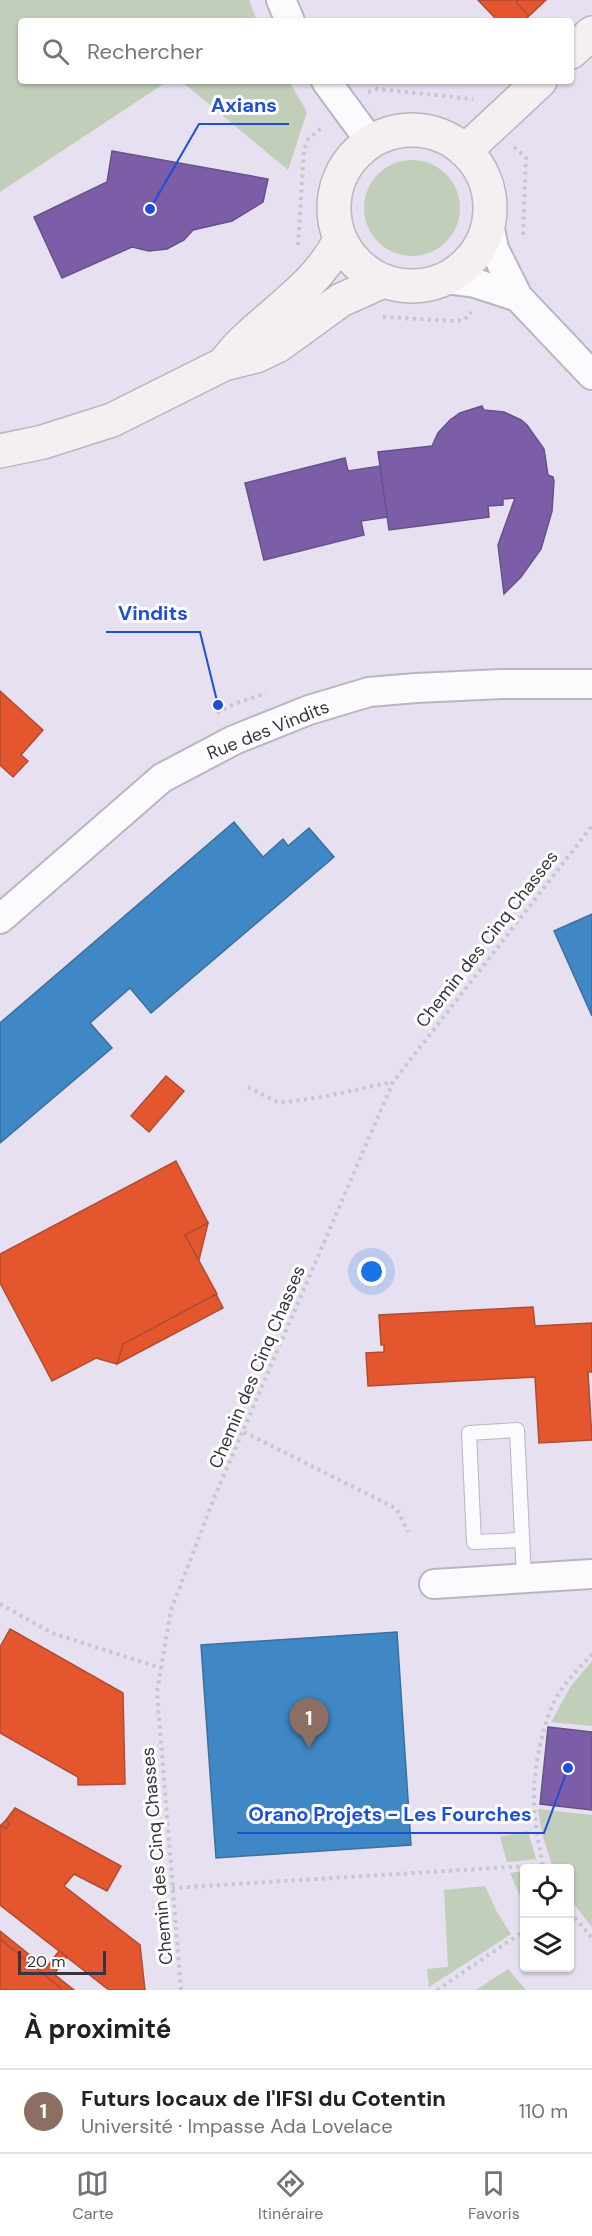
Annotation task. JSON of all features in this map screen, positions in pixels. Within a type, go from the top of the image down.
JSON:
[{"type":"main road","points":[[574,49],[592,33]]},
{"type":"main road","points":[[466,150],[537,84]]},
{"type":"main road","points":[[420,129],[444,136],[466,150],[479,166],[487,184],[491,204],[489,224],[483,243],[473,258],[461,270],[446,279],[415,286],[383,281],[357,265],[340,240],[333,210],[337,183],[350,159],[370,141],[394,131],[420,129]]},
{"type":"main road","points":[[224,364],[246,339],[300,292],[332,257],[340,240]]},
{"type":"main road","points":[[0,451],[43,442],[112,420],[224,364],[256,356],[279,345],[340,300],[383,281]]},
{"type":"street","points":[[280,0],[289,18]]},
{"type":"street","points":[[328,84],[370,141]]},
{"type":"street","points":[[489,224],[494,249],[518,297],[592,375]]},
{"type":"street","points":[[446,279],[475,283],[518,297]]},
{"type":"street","name":"Rue des Vindits","points":[[0,919],[162,778],[234,740],[309,710],[369,692],[472,685],[592,684]]},
{"type":"street","points":[[434,1584],[592,1574]]},
{"type":"lane","points":[[522,1540],[474,1542],[469,1433],[517,1430],[524,1578]]},
{"type":"path","points":[[513,146],[526,158],[523,247]]},
{"type":"path","name":"Chemin des Cinq Chasses","points":[[181,1990],[157,1692],[171,1610],[214,1498],[393,1082],[592,826]]},
{"type":"path","points":[[248,1087],[279,1103],[322,1097],[393,1082]]},
{"type":"path","points":[[244,1432],[397,1509],[408,1532]]},
{"type":"path","points":[[0,1604],[52,1633],[161,1668]]},
{"type":"path","points":[[543,1864],[536,1832],[533,1795],[534,1774],[543,1731],[559,1693],[592,1654]]},
{"type":"path","points":[[172,1888],[520,1868]]},
{"type":"path","points":[[574,1917],[592,1938]]},
{"type":"path","points":[[437,1990],[520,1934]]},
{"type":"green space","points":[[0,0],[249,0],[256,18],[18,18],[18,84],[163,84],[0,192]]},
{"type":"green space","points":[[185,84],[291,84],[307,112],[288,170]]},
{"type":"green space","points":[[412,160],[430,164],[446,174],[456,190],[460,208],[456,226],[446,242],[430,252],[412,256],[394,252],[378,242],[368,226],[364,208],[368,190],[378,174],[394,164]]},
{"type":"green space","points":[[592,1661],[592,1726],[551,1722],[571,1686]]},
{"type":"green space","points":[[538,1809],[592,1815],[592,1927],[574,1904],[574,1864],[552,1864],[542,1834]]},
{"type":"green space","points":[[528,1831],[536,1859],[507,1862],[500,1837]]},
{"type":"green space","points":[[520,1872],[520,1896],[510,1873]]},
{"type":"green space","points":[[485,1886],[497,1912],[511,1934],[429,1987],[427,1969],[448,1967],[444,1890]]},
{"type":"green space","points":[[508,1969],[526,1990],[476,1990]]},
{"type":"building: Commerces","points":[[478,0],[519,0],[516,2],[529,16],[527,18],[495,18]]},
{"type":"building: Commerces","points":[[546,0],[529,16],[516,2]]},
{"type":"building: Commerces","points":[[0,691],[43,730],[21,755],[28,761],[13,777],[0,765]]},
{"type":"building: Commerces","points":[[166,1076],[184,1091],[149,1132],[131,1116]]},
{"type":"building: Commerces","points":[[176,1161],[208,1223],[185,1235],[217,1294],[123,1344],[117,1364],[96,1358],[52,1381],[0,1283],[0,1254]]},
{"type":"building: Commerces","points":[[208,1223],[199,1260],[185,1235]]},
{"type":"building: Commerces","points":[[216,1294],[223,1308],[117,1364],[123,1344]]},
{"type":"building: Commerces","points":[[533,1307],[535,1326],[592,1323],[592,1372],[588,1372],[592,1440],[539,1443],[535,1377],[368,1386],[366,1353],[384,1352],[384,1345],[381,1345],[379,1315]]},
{"type":"building: Commerces","points":[[10,1629],[123,1693],[125,1784],[78,1785],[78,1777],[0,1733],[0,1647]]},
{"type":"building: Commerces","points":[[15,1808],[121,1866],[107,1891],[74,1874],[64,1886],[140,1945],[145,1990],[109,1990],[0,1905],[0,1827],[1,1825],[6,1829],[10,1824],[6,1820]]},
{"type":"building: Commerces","points":[[6,1820],[10,1824],[6,1829],[1,1825]]},
{"type":"building: Commerces","points":[[0,1931],[46,1968],[59,1951],[67,1957],[54,1974],[74,1990],[63,1990],[0,1939]]},
{"type":"building: Commerces","points":[[0,1939],[63,1990],[0,1990]]},
{"type":"building: Bureaux","points":[[112,151],[268,179],[263,202],[232,221],[193,230],[184,240],[167,249],[149,251],[132,247],[62,278],[34,217],[107,182]]},
{"type":"building: Bureaux","points":[[482,406],[484,410],[504,412],[527,425],[544,449],[548,475],[553,477],[554,481],[552,511],[541,549],[521,577],[504,594],[498,545],[515,498],[503,499],[503,505],[488,506],[489,517],[389,530],[378,452],[432,446],[438,433],[450,420],[460,413]]},
{"type":"building: Bureaux","points":[[345,458],[348,471],[380,466],[387,517],[361,521],[364,535],[264,560],[245,483]]},
{"type":"building: Bureaux","points":[[548,1727],[592,1732],[592,1810],[540,1804]]},
{"type":"building: Écoles","points":[[234,822],[263,857],[283,839],[288,846],[309,828],[334,857],[151,1013],[130,988],[90,1023],[112,1048],[0,1143],[0,1023]]},
{"type":"building: Écoles","points":[[592,914],[592,1016],[554,931]]},
{"type":"building: Écoles","points":[[397,1632],[411,1845],[216,1858],[201,1645]]},
{"type":"place","name":"Axians","points":[[150,209]]},
{"type":"place","name":"Vindits","points":[[218,705]]},
{"type":"place","name":"Futurs locaux de l'IFSI du Cotentin","points":[[309,1748]]},
{"type":"place","name":"Orano Projets - Les Fourches","points":[[568,1768]]}]
